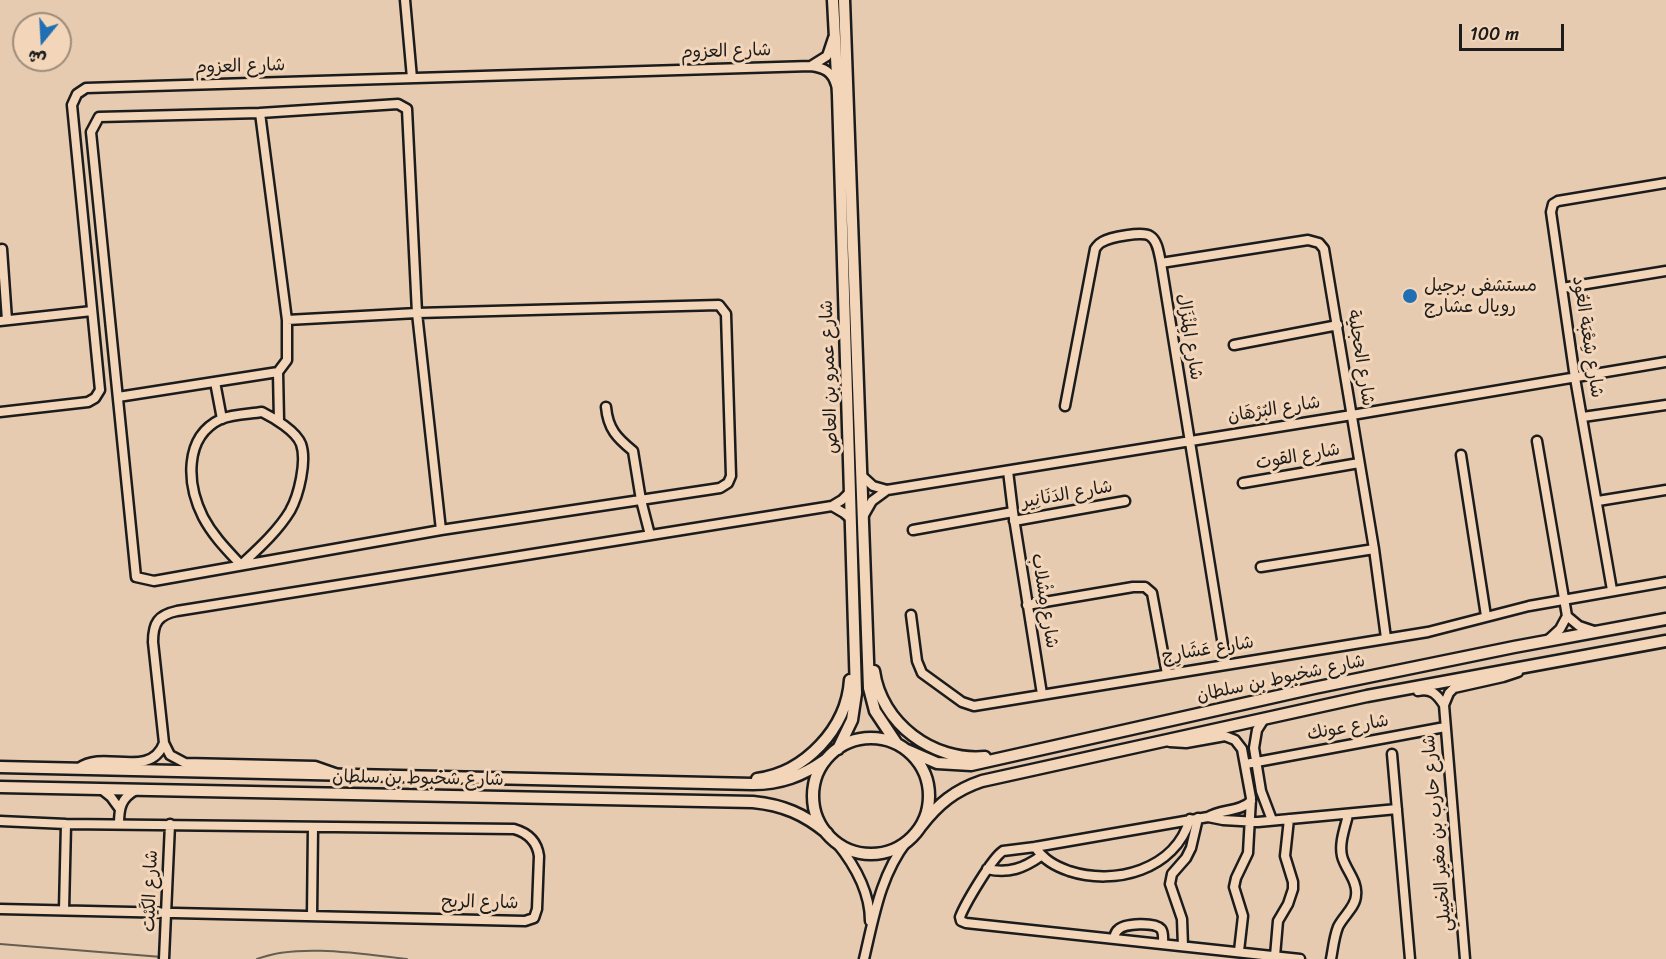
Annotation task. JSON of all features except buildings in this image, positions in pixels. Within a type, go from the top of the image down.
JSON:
[{"type":"main road","name":"شارع عمرو بن العاص","points":[[833,0],[838,95],[856,700],[852,720],[838,749]]},
{"type":"main road","name":"شارع عمرو بن العاص","points":[[844,0],[865,601],[871,700],[881,722],[902,747]]},
{"type":"main road","points":[[865,601],[869,616],[873,667],[880,694],[901,725],[933,749],[959,757],[983,757],[1073,738],[1097,737]]},
{"type":"main road","points":[[668,781],[679,778],[762,778],[789,770],[810,754],[835,727],[846,706],[850,679],[849,621],[853,602]]},
{"type":"main road","name":"شارع شخبوط بن سلطان","points":[[902,747],[937,763],[971,765],[1314,688],[1666,619]]},
{"type":"main road","name":"شارع شخبوط بن سلطان","points":[[921,826],[944,800],[968,785],[1367,696],[1531,664],[1666,641]]},
{"type":"main road","points":[[858,739],[885,740],[902,747],[918,762],[926,777],[929,794],[927,810],[921,826],[907,841],[894,849],[879,853],[864,853],[836,842],[818,820],[813,797],[817,774],[825,760],[845,744],[858,739]]},
{"type":"main road","name":"شارع شخبوط بن سلطان","points":[[0,766],[768,784],[796,777],[825,760]]},
{"type":"main road","name":"شارع شخبوط بن سلطان","points":[[0,787],[753,802],[777,805],[795,811],[827,833]]},
{"type":"street","points":[[405,0],[412,78]]},
{"type":"street","points":[[811,66],[827,56],[834,32]]},
{"type":"street","points":[[811,66],[823,68],[832,75],[838,95]]},
{"type":"street","name":"شارع العزوم","points":[[0,412],[83,403],[95,398],[101,385],[72,105],[81,90],[92,87],[811,66]]},
{"type":"street","points":[[287,320],[417,314],[719,305],[726,314],[731,476],[728,483],[720,488],[441,530],[154,581],[136,577],[91,132],[99,117],[260,114],[398,104],[407,109],[417,314],[441,530]]},
{"type":"street","points":[[260,114],[287,320],[287,360],[278,372],[279,421]]},
{"type":"street","name":"شارع شِعْبَة العُود","points":[[1612,590],[1575,378],[1551,217],[1553,204],[1561,200],[1666,183]]},
{"type":"street","name":"شارع المِنْزَال","points":[[1065,406],[1097,246],[1106,240],[1145,234],[1156,242],[1161,263],[1226,664]]},
{"type":"street","name":"شارع الحجلية","points":[[1161,263],[1308,240],[1322,246],[1326,253],[1338,325],[1386,638]]},
{"type":"street","points":[[2,249],[4,320],[92,311]]},
{"type":"street","points":[[1562,288],[1666,271]]},
{"type":"street","points":[[1234,345],[1338,325]]},
{"type":"street","name":"شارع البُرْهَان","points":[[887,490],[1666,362]]},
{"type":"street","points":[[118,397],[278,372]]},
{"type":"street","points":[[215,382],[222,418]]},
{"type":"street","points":[[1583,417],[1666,405]]},
{"type":"street","points":[[606,407],[607,418],[617,439],[633,452],[650,535]]},
{"type":"street","points":[[262,412],[279,421],[301,442],[303,464],[301,482],[290,510],[263,544],[241,565],[219,543],[203,517],[195,498],[190,466],[194,446],[207,428],[222,418],[262,412]]},
{"type":"street","points":[[1537,441],[1567,615],[1560,629],[1546,641]]},
{"type":"street","points":[[1461,454],[1486,616]]},
{"type":"street","name":"شارع القوت","points":[[1243,483],[1359,463]]},
{"type":"street","name":"شارع مِشْلاب","points":[[1008,471],[1013,517],[1042,694]]},
{"type":"street","points":[[862,476],[873,486],[887,490]]},
{"type":"street","points":[[863,517],[872,501],[887,490]]},
{"type":"street","points":[[1598,501],[1666,490]]},
{"type":"street","points":[[336,773],[315,766],[185,763],[170,755],[164,743],[153,630],[156,620],[165,614],[832,506],[842,501],[850,492]]},
{"type":"street","name":"شارع الدَنَانِير","points":[[1013,517],[1125,501]]},
{"type":"street","points":[[832,506],[851,519]]},
{"type":"street","points":[[913,530],[1013,517]]},
{"type":"street","points":[[1261,567],[1374,549]]},
{"type":"street","name":"شارع عَشَارِج","points":[[911,615],[920,670],[925,677],[962,702],[974,706],[1428,632],[1486,616],[1565,599],[1666,582]]},
{"type":"street","points":[[1027,604],[1145,587],[1152,593],[1167,674]]},
{"type":"street","points":[[1567,615],[1579,626],[1600,631]]},
{"type":"street","points":[[1444,705],[1454,688],[1503,677],[1531,664]]},
{"type":"street","points":[[1367,696],[1388,696],[1428,690],[1435,693],[1444,705]]},
{"type":"street","name":"شارع حارب بن مغير الخييلي","points":[[1444,705],[1465,959]]},
{"type":"street","points":[[1264,719],[1255,736],[1254,748],[1263,796],[1272,820]]},
{"type":"street","name":"شارع عونك","points":[[1246,764],[1445,727]]},
{"type":"street","points":[[1164,740],[1186,743],[1220,736],[1231,737],[1239,744],[1246,764],[1251,800],[1247,857],[1239,869],[1234,887],[1243,916],[1239,951]]},
{"type":"street","points":[[79,768],[91,762],[148,760],[160,752],[164,743]]},
{"type":"street","points":[[1392,754],[1410,959]]},
{"type":"street","points":[[100,789],[111,797],[119,808]]},
{"type":"street","points":[[119,824],[119,808],[126,797],[137,790]]},
{"type":"street","points":[[1208,817],[1222,810],[1244,807],[1251,800],[1263,796]]},
{"type":"street","points":[[1300,959],[963,922],[960,914],[987,869],[1003,851],[1194,818],[1250,821],[1348,815],[1397,809]]},
{"type":"street","points":[[1331,959],[1336,933],[1343,918],[1354,904],[1356,895],[1356,887],[1342,855],[1342,841],[1348,815]]},
{"type":"street","points":[[1035,847],[1041,856],[1065,869],[1090,876],[1122,875],[1141,870],[1163,857],[1182,837],[1194,818]]},
{"type":"street","points":[[1183,946],[1182,919],[1170,889],[1170,879],[1191,848],[1194,818]]},
{"type":"street","points":[[1275,956],[1278,921],[1293,890],[1293,882],[1285,856],[1289,819]]},
{"type":"street","name":"شارع الريح","points":[[0,821],[66,824],[514,830],[531,838],[538,849],[539,856],[537,909],[534,918],[530,920],[0,909]]},
{"type":"street","points":[[64,910],[66,824]]},
{"type":"street","name":"شارع الكَيْت","points":[[164,959],[170,824]]},
{"type":"street","points":[[312,916],[313,827]]},
{"type":"street","points":[[864,959],[885,877],[907,841]]},
{"type":"street","points":[[836,842],[855,868],[862,884],[870,915],[870,933]]},
{"type":"street","points":[[987,869],[1007,872],[1017,870],[1041,856]]},
{"type":"street","points":[[1163,857],[1175,869]]},
{"type":"street","points":[[1114,939],[1122,927],[1150,925],[1162,931],[1163,944]]},
{"type":"waterway","points":[[0,944],[162,957]]},
{"type":"waterway","points":[[257,959],[273,954],[310,951],[407,959]]},
{"type":"place","name":"مستشفى برجيل رويال عشارج","points":[[1410,296]]}]
